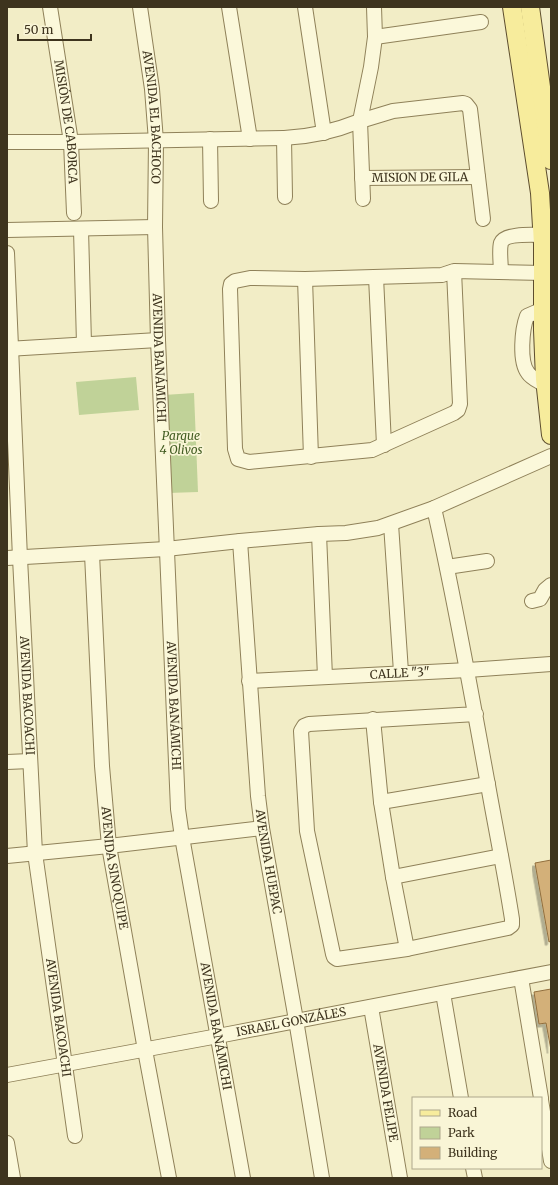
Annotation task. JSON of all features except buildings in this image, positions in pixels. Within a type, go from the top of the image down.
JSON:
[{"type":"main road","points":[[512,7],[539,186],[542,235],[545,379],[551,435]]},
{"type":"main road","points":[[530,7],[551,160]]},
{"type":"main road","points":[[546,386],[551,409]]},
{"type":"street","name":"MISIÓN DE CABORCA","points":[[50,7],[71,142],[74,213]]},
{"type":"street","name":"AVENIDA EL BACHOCO","points":[[140,7],[152,89],[156,141],[155,227]]},
{"type":"street","points":[[229,7],[250,139]]},
{"type":"street","points":[[305,7],[324,133]]},
{"type":"street","points":[[363,199],[360,121],[370,75],[375,37],[374,7]]},
{"type":"street","points":[[375,37],[481,22]]},
{"type":"street","points":[[7,142],[156,141],[304,137],[324,133],[393,111],[459,103],[466,104],[470,109],[483,219]]},
{"type":"street","points":[[284,138],[285,197]]},
{"type":"street","points":[[210,139],[211,201]]},
{"type":"street","name":"MISION DE GILA","points":[[362,178],[478,178]]},
{"type":"street","points":[[7,230],[155,227]]},
{"type":"street","name":"AVENIDA BANÁMICHI","points":[[155,227],[166,549],[177,790],[182,837],[243,1178]]},
{"type":"street","points":[[81,229],[84,344]]},
{"type":"street","points":[[501,272],[501,247],[503,241],[514,236],[542,235]]},
{"type":"street","name":"AVENIDA BACOACHI","points":[[7,253],[14,558],[30,761],[35,853],[75,1136]]},
{"type":"street","points":[[450,275],[460,404],[458,410],[384,445],[364,452],[243,461],[238,459],[235,449],[230,289],[231,284],[235,281],[250,278],[376,277],[501,272],[543,278]]},
{"type":"street","points":[[450,275],[543,278]]},
{"type":"street","points":[[376,277],[384,445]]},
{"type":"street","points":[[305,278],[311,457]]},
{"type":"street","points":[[9,349],[158,340]]},
{"type":"street","points":[[14,558],[166,549],[240,541],[364,531],[391,524],[434,508],[551,456]]},
{"type":"street","points":[[434,508],[468,670],[502,856],[512,925],[508,928],[406,948],[341,959],[334,957],[307,831],[301,731],[304,726],[309,724],[476,714]]},
{"type":"street","points":[[391,524],[401,672]]},
{"type":"street","points":[[319,534],[325,677]]},
{"type":"street","name":"AVENIDA HUEPAC","points":[[240,541],[249,681],[262,828],[322,1178]]},
{"type":"street","name":"AVENIDA SINOQUIPE","points":[[92,554],[102,766],[109,846],[169,1178]]},
{"type":"street","points":[[447,567],[487,562]]},
{"type":"street","points":[[532,601],[540,599],[545,590],[551,585]]},
{"type":"street","name":"CALLE \"3\"","points":[[249,681],[401,672],[468,670],[551,664]]},
{"type":"street","points":[[373,719],[381,802],[406,948]]},
{"type":"street","points":[[7,762],[30,761]]},
{"type":"street","points":[[381,802],[488,784]]},
{"type":"street","points":[[7,856],[262,828]]},
{"type":"street","points":[[393,877],[502,856]]},
{"type":"street","name":"ISRAEL GONZÁLES","points":[[7,1074],[145,1050],[551,972]]},
{"type":"street","points":[[521,978],[541,1097]]},
{"type":"street","points":[[443,993],[461,1097]]},
{"type":"street","name":"AVENIDA FELIPE","points":[[371,1007],[400,1178]]},
{"type":"street","points":[[542,1105],[551,1161]]},
{"type":"street","points":[[7,1143],[13,1178]]},
{"type":"green space","points":[[136,377],[139,410],[79,415],[76,382]]},
{"type":"green space","name":"Parque 4 Olivos","points":[[194,393],[198,492],[168,493],[164,395]]}]
